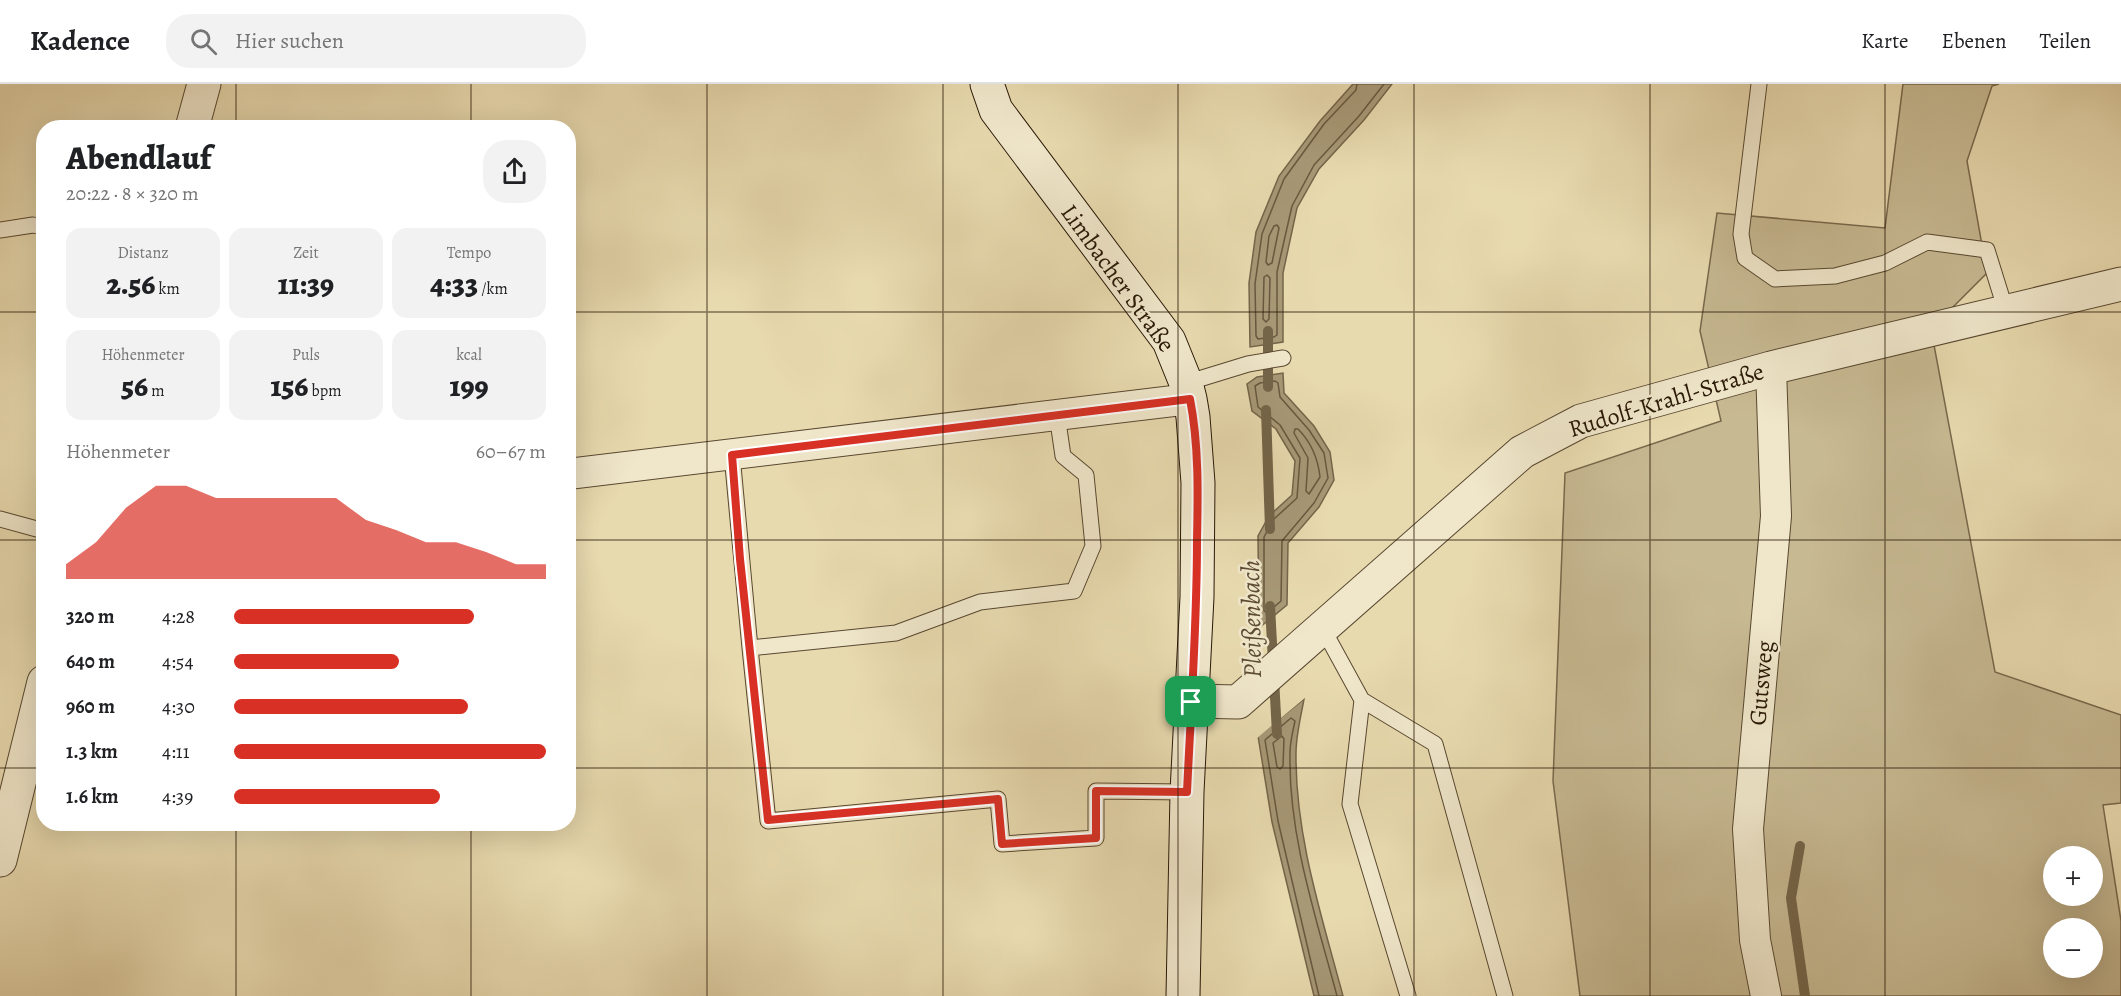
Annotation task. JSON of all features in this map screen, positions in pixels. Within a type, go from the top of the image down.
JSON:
[{"type":"street","points":[[194,120],[204,84]]},
{"type":"street","name":"Limbacher Straße","points":[[987,84],[996,110],[1168,341],[1188,391],[1193,417],[1198,483],[1197,597],[1187,792],[1183,996]]},
{"type":"street","name":"Rudolf-Krahl-Straße","points":[[1191,702],[1238,702],[1522,452],[1581,421],[1771,368],[2121,284]]},
{"type":"street","name":"Gutsweg","points":[[1766,996],[1755,940],[1748,829],[1776,516],[1771,368]]},
{"type":"street","points":[[576,473],[1057,415],[1188,391]]},
{"type":"street","points":[[0,860],[36,714]]},
{"type":"lane","points":[[1758,84],[1741,234],[1745,258],[1775,279],[1835,276],[1885,263],[1927,242],[1987,250],[2006,310]]},
{"type":"lane","points":[[0,230],[36,226]]},
{"type":"lane","points":[[1188,391],[1248,364],[1283,358]]},
{"type":"lane","points":[[750,648],[896,633],[980,602],[1074,591],[1093,546],[1086,476],[1064,456],[1057,415]]},
{"type":"lane","points":[[732,455],[768,820],[998,799],[1002,844],[1096,838],[1096,791],[1187,792]]},
{"type":"lane","points":[[0,519],[36,529]]},
{"type":"lane","points":[[1316,633],[1362,700],[1435,744],[1505,996]]},
{"type":"lane","points":[[1362,700],[1350,804],[1408,996]]},
{"type":"shaded area","points":[[1903,84],[1999,84],[1992,86],[1967,161],[1987,273],[1931,329],[1995,672],[2121,715],[2121,803],[2103,805],[2121,921],[2121,996],[1580,996],[1553,781],[1565,473],[1721,421],[1700,331],[1717,213],[1885,228]]},
{"type":"water","points":[[1353,84],[1392,84],[1364,120],[1319,169],[1297,208],[1283,273],[1283,342],[1250,347],[1249,283],[1256,232],[1279,176],[1320,121]]},
{"type":"water","points":[[1283,373],[1284,393],[1314,426],[1330,452],[1334,480],[1319,507],[1288,543],[1287,605],[1259,628],[1258,536],[1269,516],[1292,495],[1295,461],[1276,429],[1252,411],[1247,384],[1257,377]]},
{"type":"water","points":[[1304,699],[1296,746],[1300,815],[1311,876],[1343,996],[1314,996],[1272,822],[1258,736]]},
{"type":"pier","points":[[1302,696],[1306,697],[1256,739],[1256,734]]},
{"type":"waterway","name":"Pleißenbach","points":[[1268,331],[1268,387]]},
{"type":"waterway","points":[[1266,410],[1270,529]]},
{"type":"waterway","name":"Pleißenbach","points":[[1270,606],[1273,662]]},
{"type":"waterway","name":"Pleißenbach","points":[[1274,678],[1277,734]]},
{"type":"waterway","points":[[1800,846],[1791,898],[1805,996]]},
{"type":"route","points":[[1190,399],[1198,483],[1197,597],[1191,702],[1187,792],[1096,791],[1096,838],[1002,844],[998,799],[768,820],[740,559],[732,455],[1190,399]]}]
